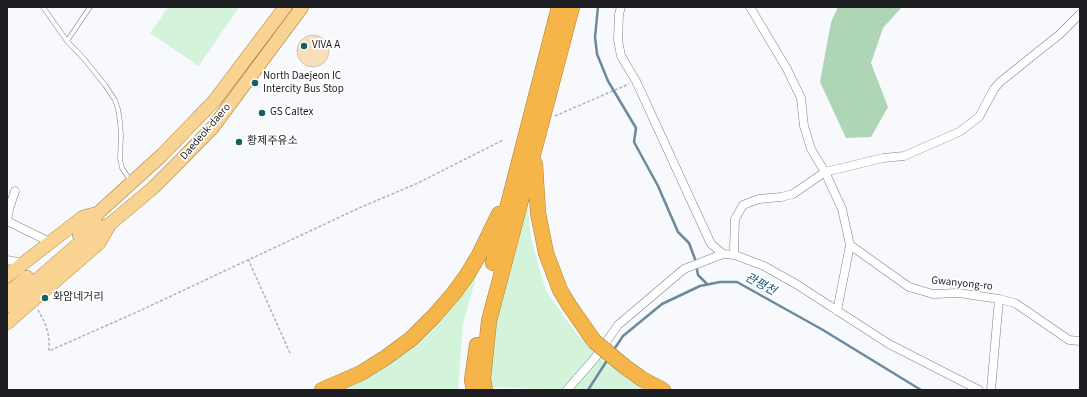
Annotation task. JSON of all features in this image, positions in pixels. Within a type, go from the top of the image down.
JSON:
[{"type":"highway","points":[[479,385],[480,318],[559,7]]},
{"type":"highway","points":[[479,385],[489,321],[572,7]]},
{"type":"highway","points":[[538,133],[535,157],[538,213],[546,253],[560,290],[594,341],[642,379],[663,390]]},
{"type":"highway","points":[[322,390],[361,373],[385,358],[411,339],[434,316],[454,293],[479,255],[518,167]]},
{"type":"main road","name":"Daedeok-daero","points":[[7,294],[91,226],[98,213],[162,155],[215,100],[285,7]]},
{"type":"main road","name":"Daedeok-daero","points":[[7,306],[92,232],[110,224],[154,187],[213,127],[302,7]]},
{"type":"main road","name":"Daedeok-daero","points":[[7,276],[83,217],[98,213]]},
{"type":"main road","name":"Daedeok-daero","points":[[7,323],[99,243],[110,224]]},
{"type":"street","points":[[621,7],[619,14],[618,40],[621,56],[636,81],[710,244],[719,256]]},
{"type":"street","points":[[750,7],[787,69],[802,98],[804,126],[811,149],[825,172],[842,209],[850,245],[837,311]]},
{"type":"street","points":[[735,255],[735,220],[743,205],[759,199],[781,197],[793,194],[825,172],[883,158],[904,156],[959,132],[979,117],[994,89],[1000,82],[1060,34],[1080,14]]},
{"type":"street","points":[[15,191],[7,221],[50,242]]},
{"type":"street","name":"Gwanyong-ro","points":[[850,245],[909,288],[933,294],[959,293],[999,299],[991,390]]},
{"type":"street","points":[[566,390],[595,358],[618,325],[684,269],[719,256],[735,255],[764,266],[796,284],[889,344],[979,390]]},
{"type":"street","points":[[7,260],[22,263]]},
{"type":"street","points":[[999,299],[1015,302],[1069,340],[1080,341]]},
{"type":"lane","points":[[43,7],[67,41],[85,60],[105,85],[114,100],[118,109],[121,135],[120,160],[122,168],[132,182]]},
{"type":"lane","points":[[67,41],[90,7]]},
{"type":"path","points":[[553,116],[606,95],[629,84]]},
{"type":"path","points":[[30,302],[36,307],[45,323],[49,337],[49,351],[137,312],[357,209],[418,183],[503,140]]},
{"type":"path","points":[[248,259],[290,353]]},
{"type":"green space","points":[[168,7],[239,7],[199,66],[150,33]]},
{"type":"green space","points":[[838,7],[902,7],[883,28],[871,63],[888,107],[871,137],[846,138],[820,82],[831,22]]},
{"type":"green space","points":[[526,193],[531,238],[546,291],[577,334],[626,377],[652,390],[565,390],[490,387],[494,322]]},
{"type":"green space","points":[[479,267],[463,324],[458,389],[333,390],[357,380]]},
{"type":"building","points":[[310,35],[316,35],[325,39],[329,51],[325,63],[316,67],[310,67],[301,63],[297,54],[297,48],[301,39]]},
{"type":"waterway","points":[[598,7],[595,37],[597,54],[608,81],[636,128],[634,142],[658,186],[678,232],[689,243],[695,259],[698,275],[707,284]]},
{"type":"waterway","name":"관평천","points":[[613,351],[623,336],[662,304],[700,286],[720,282],[737,282],[823,330],[921,390]]},
{"type":"waterway","name":"관평천","points":[[588,390],[608,359]]},
{"type":"place","name":"VIVA A","points":[[304,46]]},
{"type":"place","name":"North Daejeon IC Intercity Bus Stop","points":[[255,83]]},
{"type":"place","name":"GS Caltex","points":[[262,113]]},
{"type":"place","name":"황제주유소","points":[[239,142]]},
{"type":"place","name":"화암네거리","points":[[45,298]]}]
